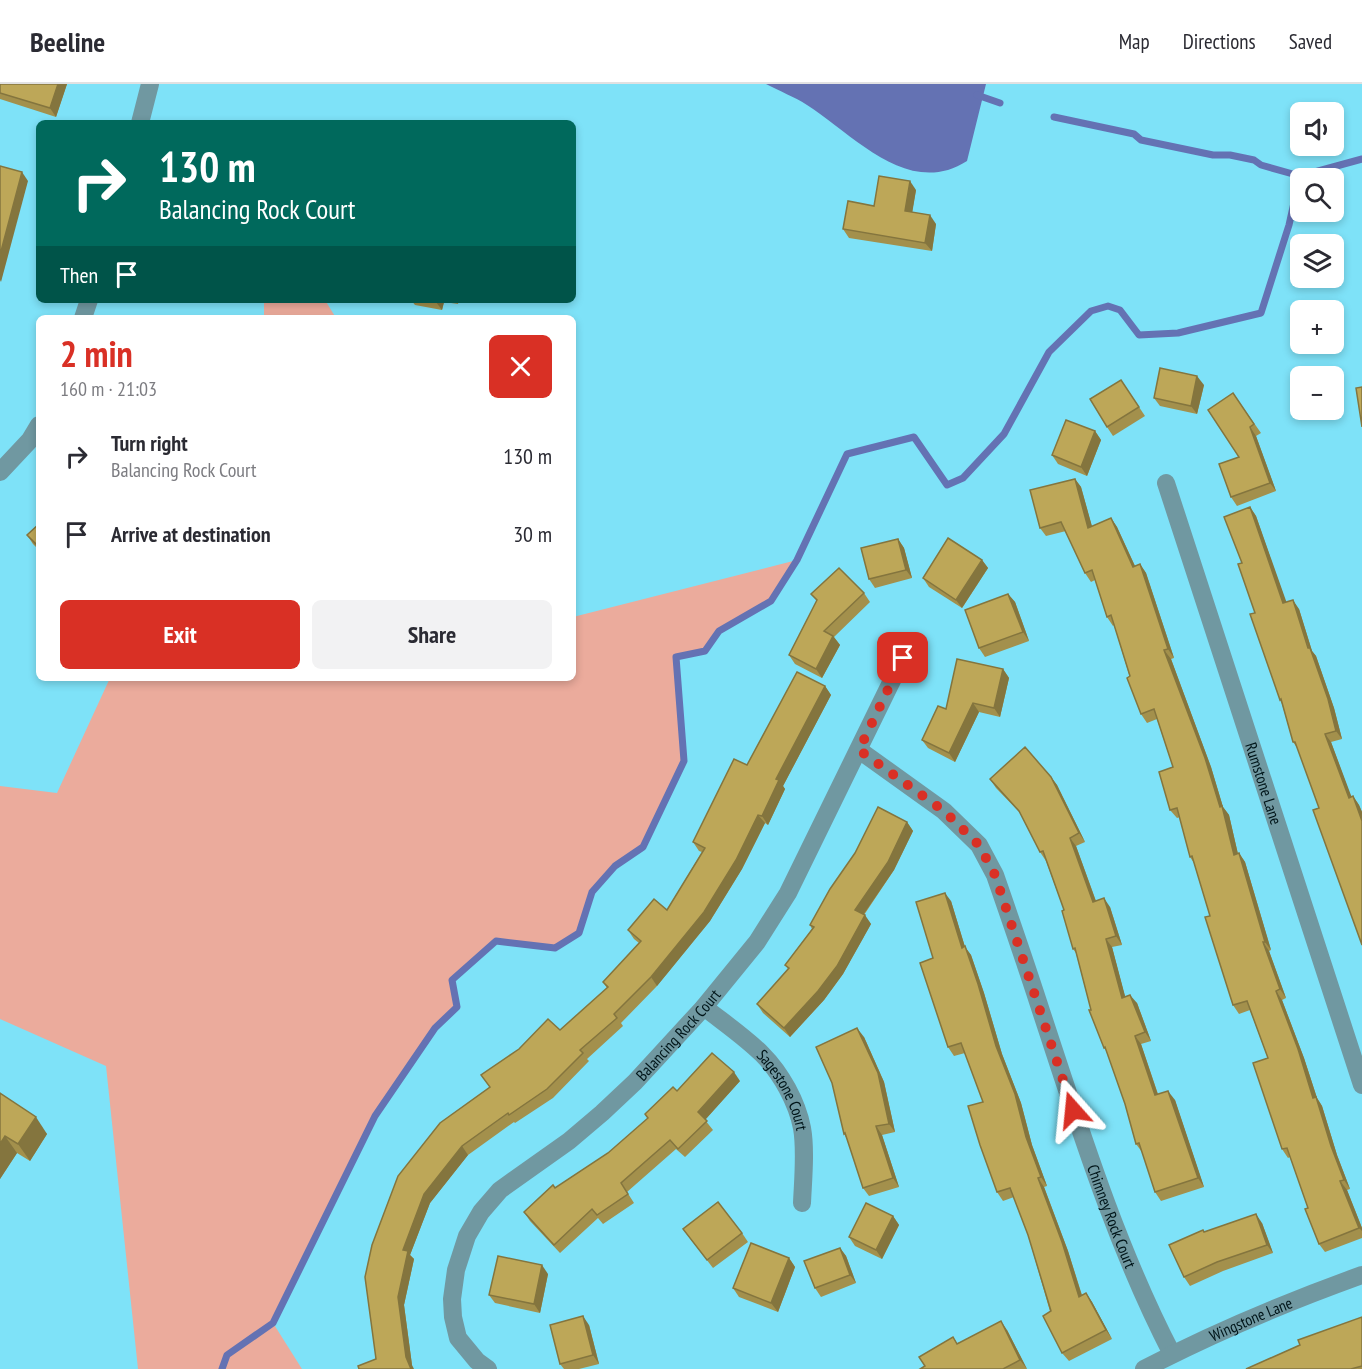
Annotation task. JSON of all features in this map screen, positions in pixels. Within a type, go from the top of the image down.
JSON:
[{"type":"street","points":[[141,120],[150,84]]},
{"type":"street","points":[[0,472],[30,440],[36,430]]},
{"type":"street","name":"Rumstone Lane","points":[[1166,483],[1362,1085]]},
{"type":"street","name":"Balancing Rock Court","points":[[488,1369],[477,1361],[458,1338],[452,1299],[456,1270],[467,1236],[481,1212],[500,1190],[569,1141],[635,1082],[704,1007],[757,942],[774,917],[903,658]]},
{"type":"street","name":"Chimney Rock Court","points":[[859,750],[944,811],[979,845],[995,875],[1115,1230],[1172,1354]]},
{"type":"street","name":"Sagestone Court","points":[[704,1007],[762,1054],[780,1076],[794,1104],[802,1128],[802,1203]]},
{"type":"street","name":"Wingstone Lane","points":[[1144,1369],[1292,1300],[1362,1275]]},
{"type":"shaded area","points":[[264,303],[327,303],[334,315],[264,315]]},
{"type":"shaded area","points":[[797,560],[771,601],[719,631],[705,651],[677,657],[684,761],[643,847],[616,866],[592,892],[579,933],[555,948],[496,941],[452,979],[457,1007],[435,1028],[375,1116],[273,1323],[302,1369],[138,1369],[106,1066],[0,1019],[0,786],[57,793],[109,681],[576,681],[576,616]]},
{"type":"water","points":[[766,84],[986,84],[967,161],[945,171],[924,172],[903,168],[882,158],[807,105]]},
{"type":"building","points":[[0,84],[58,84],[50,108],[0,93]]},
{"type":"building","points":[[0,166],[22,172],[0,255]]},
{"type":"building","points":[[879,176],[910,181],[905,211],[930,215],[925,243],[843,229],[848,201],[874,206]]},
{"type":"building","points":[[1160,368],[1197,376],[1191,406],[1154,398]]},
{"type":"building","points":[[1121,380],[1139,407],[1107,427],[1090,399]]},
{"type":"building","points":[[1362,387],[1362,427],[1356,388]]},
{"type":"building","points":[[1233,393],[1254,424],[1250,427],[1270,483],[1231,497],[1219,464],[1239,457],[1208,410]]},
{"type":"building","points":[[1066,420],[1095,431],[1081,467],[1052,455]]},
{"type":"building","points":[[1075,479],[1088,528],[1111,518],[1133,567],[1140,564],[1168,649],[1164,650],[1205,758],[1220,807],[1222,806],[1234,855],[1239,853],[1265,942],[1263,942],[1280,989],[1276,991],[1344,1180],[1340,1181],[1359,1228],[1319,1244],[1305,1209],[1308,1208],[1287,1148],[1282,1149],[1253,1063],[1268,1058],[1247,1001],[1233,1005],[1205,917],[1210,916],[1192,856],[1190,857],[1177,808],[1170,810],[1159,772],[1173,767],[1154,709],[1141,714],[1127,678],[1130,676],[1111,615],[1107,617],[1092,570],[1085,573],[1061,522],[1040,528],[1030,490]]},
{"type":"building","points":[[1250,507],[1283,603],[1293,600],[1308,648],[1310,648],[1328,699],[1336,731],[1325,734],[1349,798],[1353,796],[1362,821],[1362,945],[1313,810],[1319,808],[1295,742],[1293,742],[1281,699],[1250,614],[1255,613],[1238,564],[1242,563],[1224,517]]},
{"type":"building","points":[[36,527],[36,544],[27,535]]},
{"type":"building","points":[[948,538],[982,560],[956,600],[923,578]]},
{"type":"building","points":[[898,539],[906,570],[869,579],[861,548]]},
{"type":"building","points":[[839,568],[864,593],[824,631],[833,636],[816,669],[789,655],[817,600],[811,594]]},
{"type":"building","points":[[1008,594],[1023,632],[979,648],[965,610]]},
{"type":"building","points":[[957,659],[1003,669],[994,708],[973,703],[949,753],[922,740],[938,706],[946,709]]},
{"type":"building","points":[[797,672],[825,686],[776,779],[779,780],[762,816],[758,815],[736,860],[704,912],[651,977],[614,1014],[617,1018],[580,1050],[583,1053],[547,1089],[462,1146],[424,1194],[403,1250],[408,1251],[398,1297],[406,1357],[411,1369],[359,1369],[358,1366],[376,1359],[365,1277],[372,1245],[398,1176],[440,1123],[490,1087],[481,1075],[519,1049],[548,1019],[560,1030],[608,987],[603,982],[641,941],[628,930],[654,899],[667,910],[705,848],[693,842],[734,759],[747,765]]},
{"type":"building","points":[[1025,747],[1051,777],[1079,833],[1070,838],[1093,902],[1104,898],[1116,936],[1106,939],[1122,998],[1130,995],[1145,1032],[1135,1036],[1155,1095],[1168,1091],[1198,1178],[1155,1192],[1139,1143],[1136,1144],[1105,1047],[1089,1010],[1091,1010],[1075,948],[1073,949],[1062,911],[1064,910],[1043,851],[1040,852],[1019,811],[990,779]]},
{"type":"building","points":[[878,807],[907,822],[888,862],[855,910],[865,915],[837,966],[818,991],[784,1028],[757,1004],[789,968],[785,965],[814,927],[810,925],[830,889],[855,853]]},
{"type":"building","points":[[945,893],[962,948],[965,946],[978,984],[996,1046],[1015,1094],[1026,1137],[1041,1177],[1038,1178],[1062,1242],[1079,1297],[1086,1293],[1106,1330],[1062,1353],[1043,1316],[1051,1311],[1028,1235],[1010,1188],[997,1192],[980,1145],[968,1106],[983,1102],[961,1043],[948,1047],[920,963],[933,958],[916,902]]},
{"type":"building","points":[[857,1028],[878,1073],[889,1124],[876,1126],[893,1178],[863,1188],[844,1134],[832,1083],[816,1047]]},
{"type":"building","points":[[712,1053],[734,1072],[698,1112],[707,1121],[678,1149],[670,1140],[621,1183],[628,1194],[597,1215],[592,1209],[554,1245],[524,1212],[553,1185],[555,1188],[608,1153],[648,1118],[645,1114],[673,1087],[677,1091]]},
{"type":"building","points":[[0,1093],[36,1117],[18,1144],[5,1136],[0,1144]]},
{"type":"building","points":[[718,1202],[742,1233],[707,1260],[683,1229]]},
{"type":"building","points":[[866,1203],[893,1216],[876,1250],[849,1237]]},
{"type":"building","points":[[1256,1214],[1267,1245],[1217,1262],[1184,1277],[1169,1245],[1203,1230],[1204,1232]]},
{"type":"building","points":[[751,1243],[789,1258],[771,1303],[733,1288]]},
{"type":"building","points":[[840,1248],[850,1275],[815,1288],[804,1261]]},
{"type":"building","points":[[498,1256],[542,1265],[534,1304],[489,1295]]},
{"type":"building","points":[[583,1316],[593,1355],[560,1364],[550,1325]]},
{"type":"building","points":[[1362,1317],[1362,1366],[1351,1369],[1246,1369],[1300,1345],[1298,1340]]},
{"type":"building","points":[[1001,1321],[1020,1360],[1003,1369],[920,1369],[925,1366],[919,1357],[953,1337],[957,1344]]},
{"type":"waterway","points":[[977,95],[1000,103]]},
{"type":"waterway","points":[[1054,117],[1134,134],[1141,140],[1213,155],[1230,155],[1254,160],[1261,165],[1300,176],[1362,159]]},
{"type":"waterway","points":[[222,1369],[227,1355],[273,1323],[375,1116],[435,1028],[457,1007],[452,980],[496,941],[555,948],[579,933],[592,892],[615,866],[643,847],[684,761],[676,657],[705,651],[719,631],[771,601],[797,560],[847,454],[914,437],[947,485],[963,478],[1004,434],[1049,352],[1091,311],[1108,306],[1120,310],[1139,335],[1178,333],[1261,313],[1290,221]]},
{"type":"route","points":[[903,658],[859,750],[944,811],[979,845],[995,875],[1073,1110]]}]
